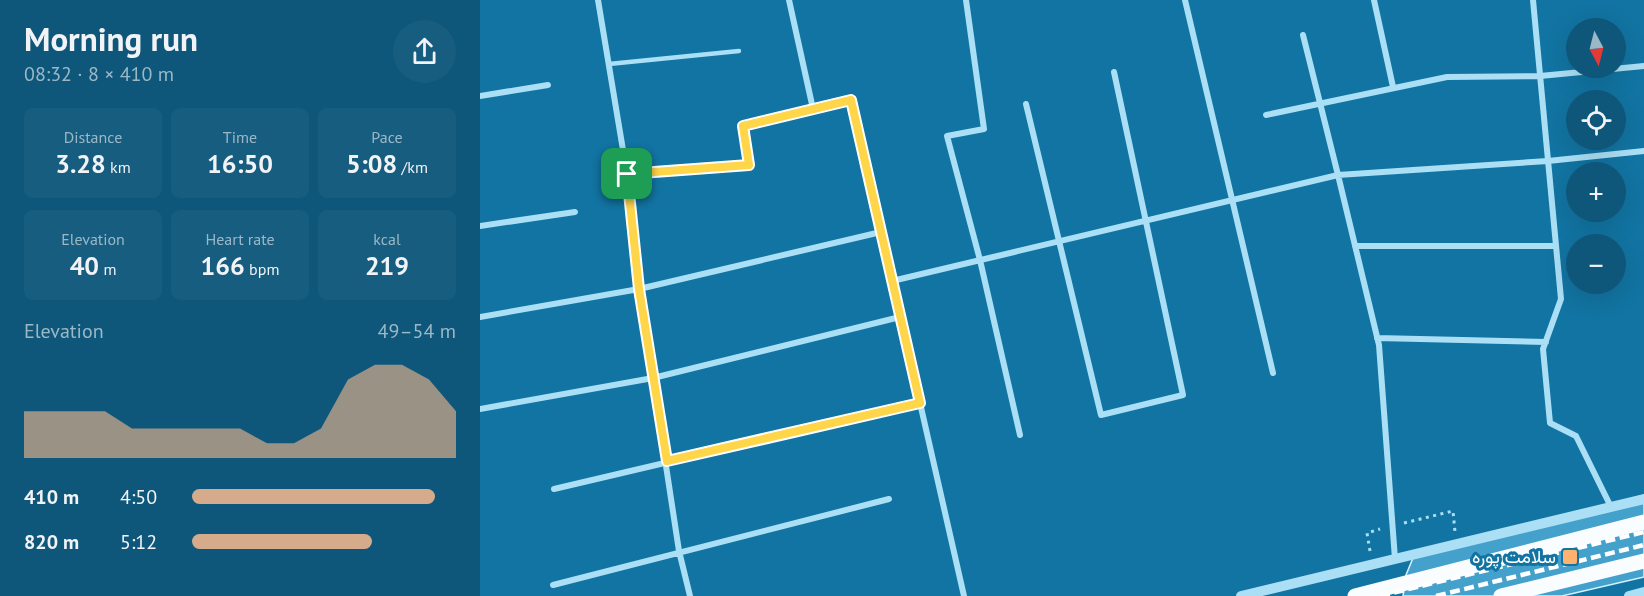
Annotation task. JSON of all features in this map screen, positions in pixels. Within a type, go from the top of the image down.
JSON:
[{"type":"main road","points":[[1355,596],[1644,522]]},
{"type":"main road","points":[[1501,596],[1644,561]]},
{"type":"street","points":[[598,0],[627,174],[639,289],[679,551],[690,596]]},
{"type":"street","points":[[789,0],[813,109]]},
{"type":"street","points":[[966,0],[984,129],[947,136],[980,260],[1020,435]]},
{"type":"street","points":[[1185,0],[1273,373]]},
{"type":"street","points":[[1374,0],[1393,87]]},
{"type":"street","points":[[1533,0],[1561,299],[1543,349],[1550,423],[1576,436],[1611,507]]},
{"type":"street","points":[[1303,35],[1377,338],[1395,560]]},
{"type":"street","points":[[1266,115],[1447,77],[1540,76],[1644,66]]},
{"type":"street","points":[[1026,104],[1101,415],[1183,395],[1114,72]]},
{"type":"street","points":[[480,96],[548,85]]},
{"type":"street","points":[[627,174],[749,165],[743,126],[851,100],[964,596]]},
{"type":"street","points":[[892,281],[1338,175],[1548,161],[1644,151]]},
{"type":"street","points":[[480,226],[575,212]]},
{"type":"street","points":[[480,317],[639,289],[881,232]]},
{"type":"street","points":[[1355,246],[1556,246]]},
{"type":"street","points":[[480,409],[653,378],[900,317]]},
{"type":"street","points":[[1377,338],[1546,342]]},
{"type":"street","points":[[555,489],[920,403]]},
{"type":"street","points":[[553,585],[889,499]]},
{"type":"street","points":[[1241,596],[1644,499]]},
{"type":"street","points":[[1629,596],[1644,592]]},
{"type":"lane","points":[[609,64],[739,51]]},
{"type":"path","points":[[1399,525],[1453,511],[1457,542]]},
{"type":"path","points":[[1367,533],[1389,527]]},
{"type":"building","points":[[1644,495],[1644,577],[1562,596],[1403,596],[1406,575],[1413,558]]},
{"type":"railway","points":[[1380,596],[1644,532]]},
{"type":"railway","points":[[1436,596],[1644,545]]},
{"type":"place","name":"سلامت پورہ","points":[[1570,557]]},
{"type":"route","points":[[851,100],[920,403],[667,461],[639,289],[627,174],[749,165],[743,126],[851,100]]}]
